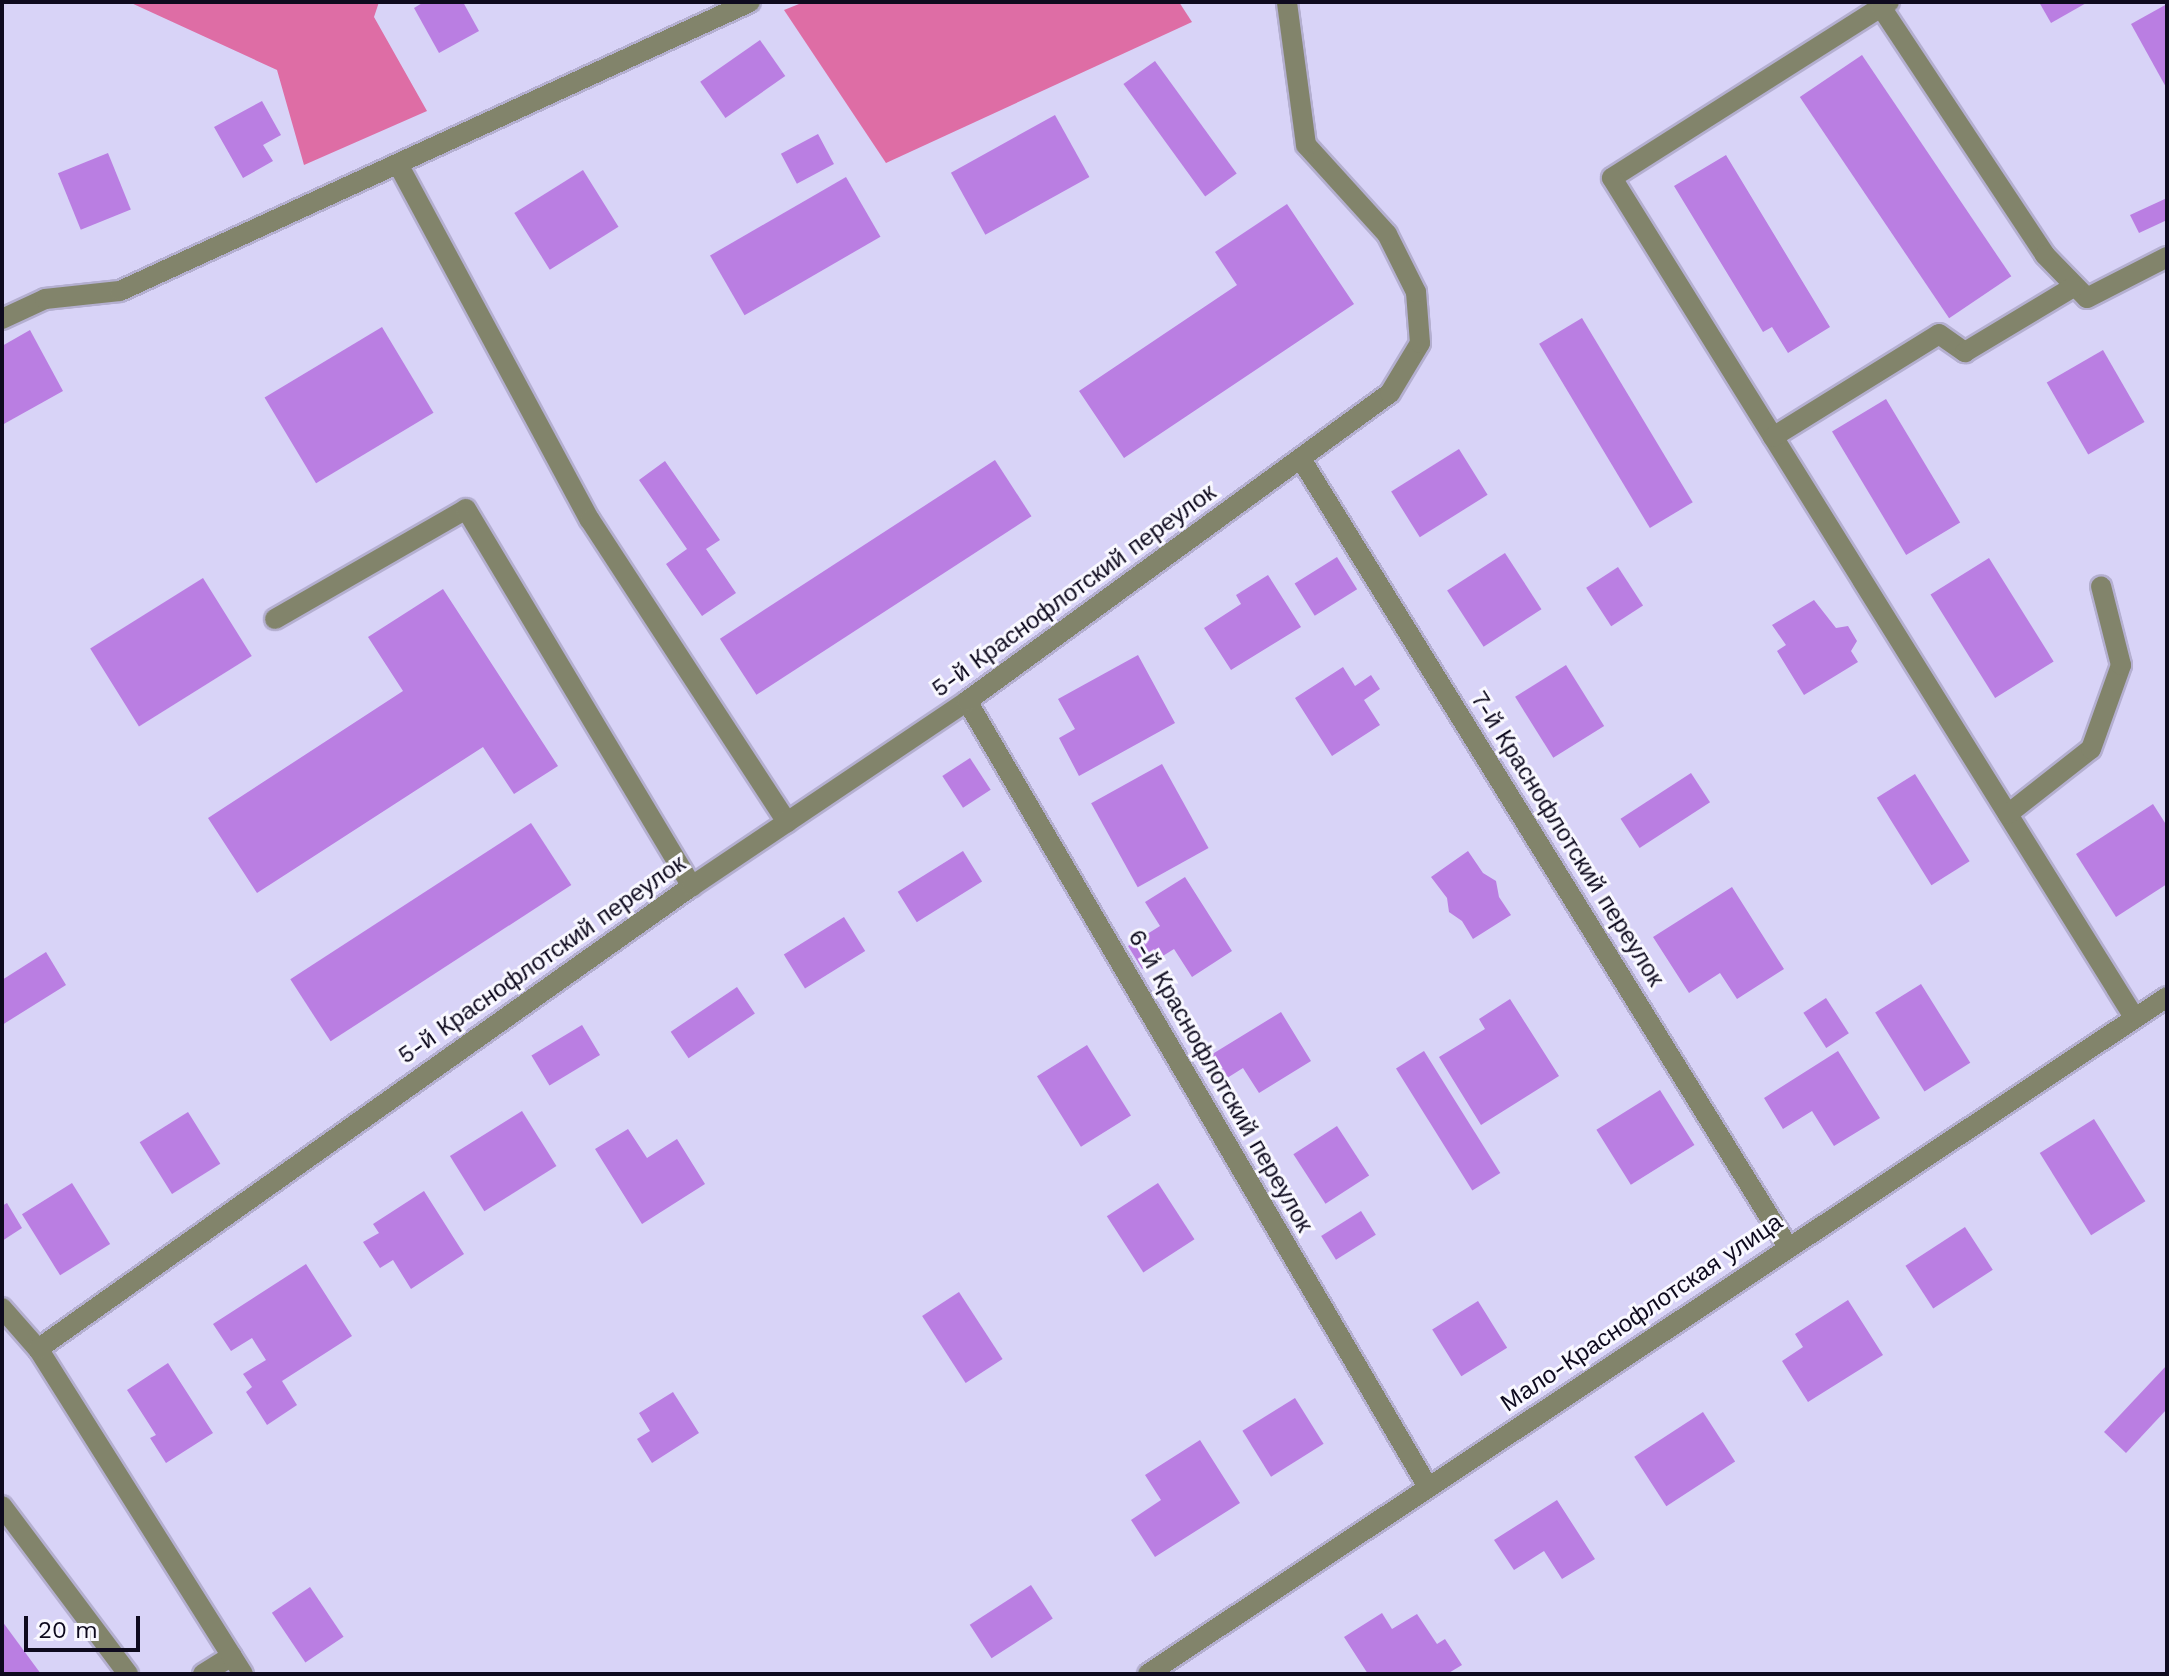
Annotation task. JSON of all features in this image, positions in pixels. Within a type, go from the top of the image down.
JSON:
[{"type":"street","points":[[2,319],[45,299],[120,291],[750,2]]},
{"type":"street","name":"5-й Краснофлотский переулок","points":[[38,1349],[692,886],[967,701],[1390,393],[1420,343],[1416,292],[1387,234],[1306,145],[1287,2]]},
{"type":"street","points":[[2134,1017],[1612,178],[1885,5],[2045,255],[2087,298],[2167,257]]},
{"type":"street","points":[[398,164],[590,520],[787,822]]},
{"type":"street","points":[[1773,437],[1939,334],[1965,352],[2075,286]]},
{"type":"street","name":"7-й Краснофлотский переулок","points":[[1301,459],[1788,1247]]},
{"type":"street","points":[[275,619],[466,509],[692,886]]},
{"type":"street","points":[[2008,814],[2091,749],[2121,665],[2101,586]]},
{"type":"street","name":"6-й Краснофлотский переулок","points":[[967,701],[1428,1487]]},
{"type":"street","name":"Мало-Краснофлотская улица","points":[[1148,1674],[2167,997]]},
{"type":"street","points":[[2,1308],[38,1349],[237,1665],[203,1674]]},
{"type":"street","points":[[2,1506],[128,1674]]},
{"type":"shaded area","points":[[129,2],[379,2],[374,17],[427,111],[304,165],[277,70]]},
{"type":"shaded area","points":[[804,2],[1179,2],[1192,22],[886,163],[784,10]]},
{"type":"building","points":[[424,2],[463,2],[479,31],[439,53],[414,8]]},
{"type":"building","points":[[2039,2],[2088,2],[2051,23]]},
{"type":"building","points":[[2167,4],[2167,89],[2131,24]]},
{"type":"building","points":[[760,40],[785,76],[725,118],[700,82]]},
{"type":"building","points":[[1862,55],[2011,276],[1949,318],[1800,97]]},
{"type":"building","points":[[1155,61],[1237,173],[1205,196],[1123,84]]},
{"type":"building","points":[[262,101],[281,135],[263,145],[273,161],[243,178],[214,127]]},
{"type":"building","points":[[1055,115],[1089,177],[985,235],[951,173]]},
{"type":"building","points":[[818,134],[834,164],[797,184],[781,154]]},
{"type":"building","points":[[108,153],[131,210],[81,230],[58,173]]},
{"type":"building","points":[[1726,155],[1830,327],[1788,353],[1772,327],[1763,332],[1674,186]]},
{"type":"building","points":[[583,170],[619,227],[550,270],[514,213]]},
{"type":"building","points":[[846,177],[880,237],[745,315],[710,256]]},
{"type":"building","points":[[2167,198],[2167,220],[2139,233],[2130,215]]},
{"type":"building","points":[[1287,204],[1354,304],[1124,458],[1079,391],[1237,285],[1215,252]]},
{"type":"building","points":[[1582,318],[1693,502],[1650,528],[1539,344]]},
{"type":"building","points":[[382,327],[434,413],[316,483],[265,398]]},
{"type":"building","points":[[30,330],[63,391],[2,425],[2,346]]},
{"type":"building","points":[[2103,350],[2144,422],[2088,454],[2047,382]]},
{"type":"building","points":[[1886,399],[1960,522],[1906,555],[1832,431]]},
{"type":"building","points":[[1459,449],[1488,495],[1420,537],[1391,491]]},
{"type":"building","points":[[995,460],[1031,516],[756,695],[720,639]]},
{"type":"building","points":[[665,461],[720,540],[706,549],[736,593],[702,616],[666,564],[687,549],[639,480]]},
{"type":"building","points":[[1505,553],[1541,609],[1484,647],[1447,591]]},
{"type":"building","points":[[1337,557],[1357,589],[1315,616],[1295,583]]},
{"type":"building","points":[[1989,558],[2054,661],[1995,698],[1930,595]]},
{"type":"building","points":[[1618,567],[1643,606],[1611,626],[1586,588]]},
{"type":"building","points":[[1268,575],[1301,627],[1231,670],[1204,628],[1241,604],[1236,595]]},
{"type":"building","points":[[203,578],[252,656],[139,726],[90,648]]},
{"type":"building","points":[[443,589],[558,766],[514,794],[483,747],[257,893],[208,818],[403,691],[368,637]]},
{"type":"building","points":[[1814,600],[1836,628],[1848,626],[1857,641],[1851,651],[1858,662],[1804,695],[1777,651],[1786,645],[1772,625]]},
{"type":"building","points":[[1138,655],[1175,723],[1079,776],[1059,738],[1075,729],[1058,699]]},
{"type":"building","points":[[1566,665],[1604,726],[1553,758],[1515,697]]},
{"type":"building","points":[[1343,667],[1355,686],[1371,675],[1380,689],[1364,700],[1380,725],[1332,756],[1295,698]]},
{"type":"building","points":[[970,758],[991,790],[963,808],[942,776]]},
{"type":"building","points":[[1162,764],[1209,848],[1138,887],[1091,803]]},
{"type":"building","points":[[1691,773],[1710,802],[1640,848],[1621,819]]},
{"type":"building","points":[[1915,774],[1970,861],[1931,885],[1877,798]]},
{"type":"building","points":[[2153,804],[2167,826],[2167,884],[2116,917],[2076,854]]},
{"type":"building","points":[[531,823],[571,885],[331,1041],[290,979]]},
{"type":"building","points":[[963,851],[982,882],[917,922],[898,892]]},
{"type":"building","points":[[1468,851],[1483,873],[1496,881],[1499,897],[1511,915],[1473,939],[1462,921],[1449,912],[1447,898],[1431,877]]},
{"type":"building","points":[[1185,877],[1232,951],[1192,977],[1174,949],[1142,969],[1128,946],[1160,926],[1145,902]]},
{"type":"building","points":[[1732,887],[1784,969],[1737,999],[1720,973],[1689,993],[1653,937]]},
{"type":"building","points":[[844,917],[865,951],[805,989],[784,955]]},
{"type":"building","points":[[46,952],[66,985],[2,1025],[2,980]]},
{"type":"building","points":[[1921,984],[1970,1063],[1924,1091],[1875,1013]]},
{"type":"building","points":[[737,987],[755,1014],[689,1058],[671,1032]]},
{"type":"building","points":[[1826,998],[1849,1033],[1826,1048],[1803,1013]]},
{"type":"building","points":[[1510,999],[1559,1076],[1481,1125],[1439,1057],[1485,1029],[1479,1019]]},
{"type":"building","points":[[1281,1012],[1311,1061],[1259,1093],[1243,1068],[1216,1085],[1201,1061]]},
{"type":"building","points":[[582,1025],[600,1055],[549,1085],[531,1055]]},
{"type":"building","points":[[1087,1045],[1131,1115],[1081,1147],[1037,1076]]},
{"type":"building","points":[[1424,1051],[1500,1173],[1472,1191],[1396,1068]]},
{"type":"building","points":[[1838,1051],[1880,1118],[1834,1146],[1812,1111],[1783,1129],[1764,1098]]},
{"type":"building","points":[[1660,1090],[1694,1145],[1631,1185],[1596,1130]]},
{"type":"building","points":[[522,1111],[556,1166],[484,1211],[450,1156]]},
{"type":"building","points":[[188,1112],[220,1164],[172,1194],[140,1142]]},
{"type":"building","points":[[2094,1119],[2145,1201],[2091,1235],[2040,1153]]},
{"type":"building","points":[[1337,1126],[1369,1175],[1326,1204],[1293,1154]]},
{"type":"building","points":[[628,1129],[647,1158],[677,1139],[705,1184],[642,1224],[595,1149]]},
{"type":"building","points":[[72,1183],[110,1244],[60,1275],[22,1214]]},
{"type":"building","points":[[1158,1183],[1194,1239],[1143,1272],[1107,1216]]},
{"type":"building","points":[[424,1191],[464,1254],[411,1289],[393,1260],[380,1268],[363,1242],[379,1233],[373,1224]]},
{"type":"building","points":[[7,1203],[22,1228],[2,1241],[2,1206]]},
{"type":"building","points":[[1361,1211],[1376,1235],[1336,1260],[1321,1236]]},
{"type":"building","points":[[1965,1227],[1993,1270],[1933,1308],[1905,1266]]},
{"type":"building","points":[[306,1264],[352,1336],[282,1381],[297,1405],[267,1425],[246,1392],[252,1387],[243,1374],[266,1360],[252,1338],[231,1351],[213,1324]]},
{"type":"building","points":[[959,1292],[1003,1359],[966,1383],[922,1316]]},
{"type":"building","points":[[1848,1300],[1883,1355],[1808,1402],[1782,1361],[1803,1347],[1795,1334]]},
{"type":"building","points":[[1478,1301],[1507,1348],[1461,1376],[1432,1330]]},
{"type":"building","points":[[168,1363],[213,1433],[166,1463],[150,1438],[156,1435],[127,1390]]},
{"type":"building","points":[[2167,1365],[2167,1409],[2126,1453],[2104,1432]]},
{"type":"building","points":[[673,1392],[699,1433],[652,1463],[637,1439],[650,1431],[639,1413]]},
{"type":"building","points":[[1295,1398],[1324,1444],[1271,1477],[1242,1431]]},
{"type":"building","points":[[1703,1412],[1735,1461],[1666,1506],[1634,1457]]},
{"type":"building","points":[[1200,1440],[1240,1503],[1155,1557],[1131,1520],[1161,1500],[1145,1475]]},
{"type":"building","points":[[1557,1500],[1595,1559],[1562,1579],[1544,1551],[1514,1570],[1494,1540]]},
{"type":"building","points":[[1031,1585],[1053,1619],[992,1658],[970,1625]]},
{"type":"building","points":[[310,1587],[344,1637],[305,1662],[272,1613]]},
{"type":"building","points":[[1382,1613],[1392,1629],[1417,1614],[1437,1644],[1445,1639],[1462,1665],[1447,1674],[1368,1674],[1344,1637]]},
{"type":"building","points":[[2,1621],[41,1674],[2,1674]]}]
